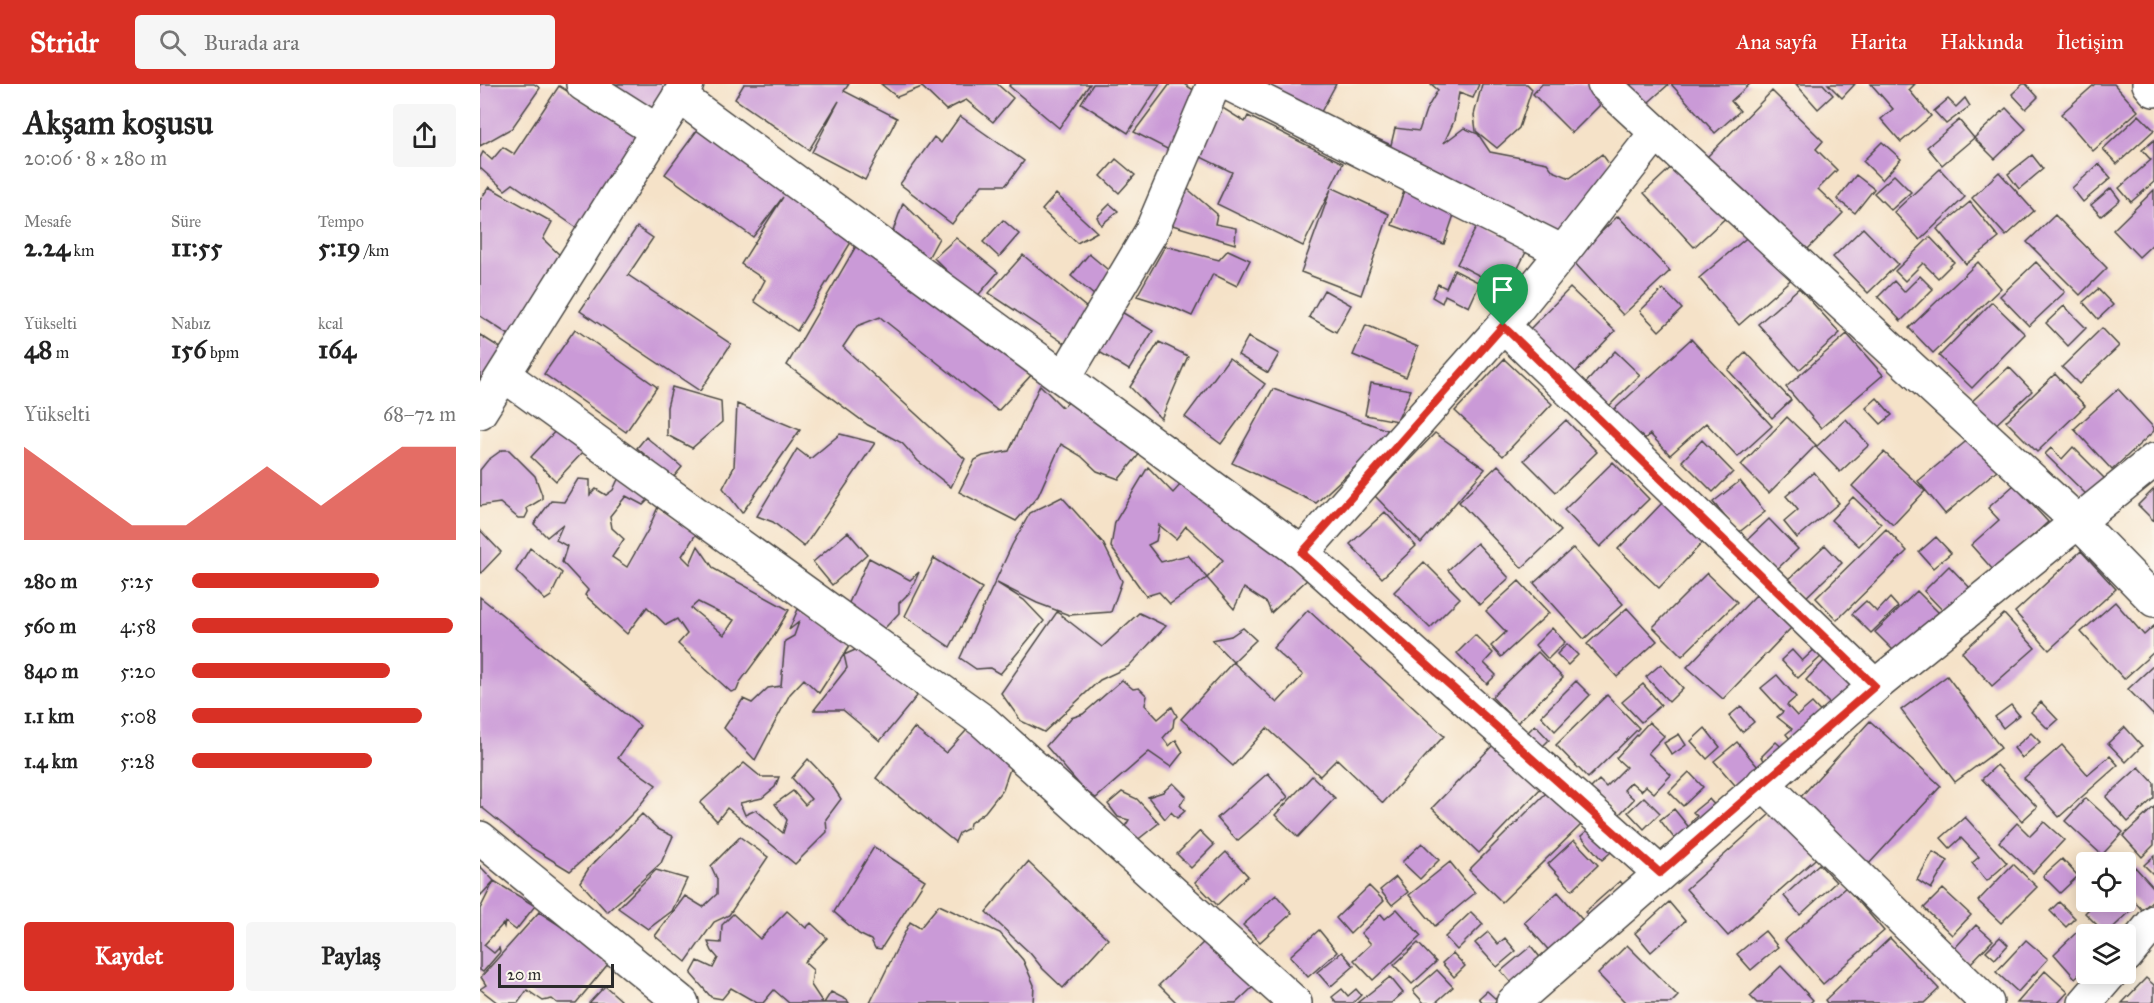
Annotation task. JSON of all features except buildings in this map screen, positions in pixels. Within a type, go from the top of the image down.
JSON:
[{"type":"street","points":[[583,84],[657,131]]},
{"type":"street","points":[[1064,378],[1151,232],[1214,84]]},
{"type":"street","points":[[1229,84],[1563,252]]},
{"type":"street","points":[[1604,84],[2078,522],[2154,600]]},
{"type":"street","points":[[2149,84],[2154,90]]},
{"type":"street","points":[[480,412],[683,90],[1064,378],[1302,553],[1660,873]]},
{"type":"street","points":[[1302,553],[1503,326],[1656,133]]},
{"type":"street","points":[[1503,326],[1875,686]]},
{"type":"street","points":[[504,375],[983,721],[1295,1003]]},
{"type":"street","points":[[1512,1003],[1875,686],[2154,460]]},
{"type":"street","points":[[1763,783],[1987,1003]]},
{"type":"street","points":[[480,838],[682,1003]]},
{"type":"street","points":[[2136,944],[2154,922]]},
{"type":"street","points":[[2085,1003],[2101,984]]},
{"type":"route","points":[[1503,326],[1875,686],[1660,873],[1302,553],[1503,326]]}]
